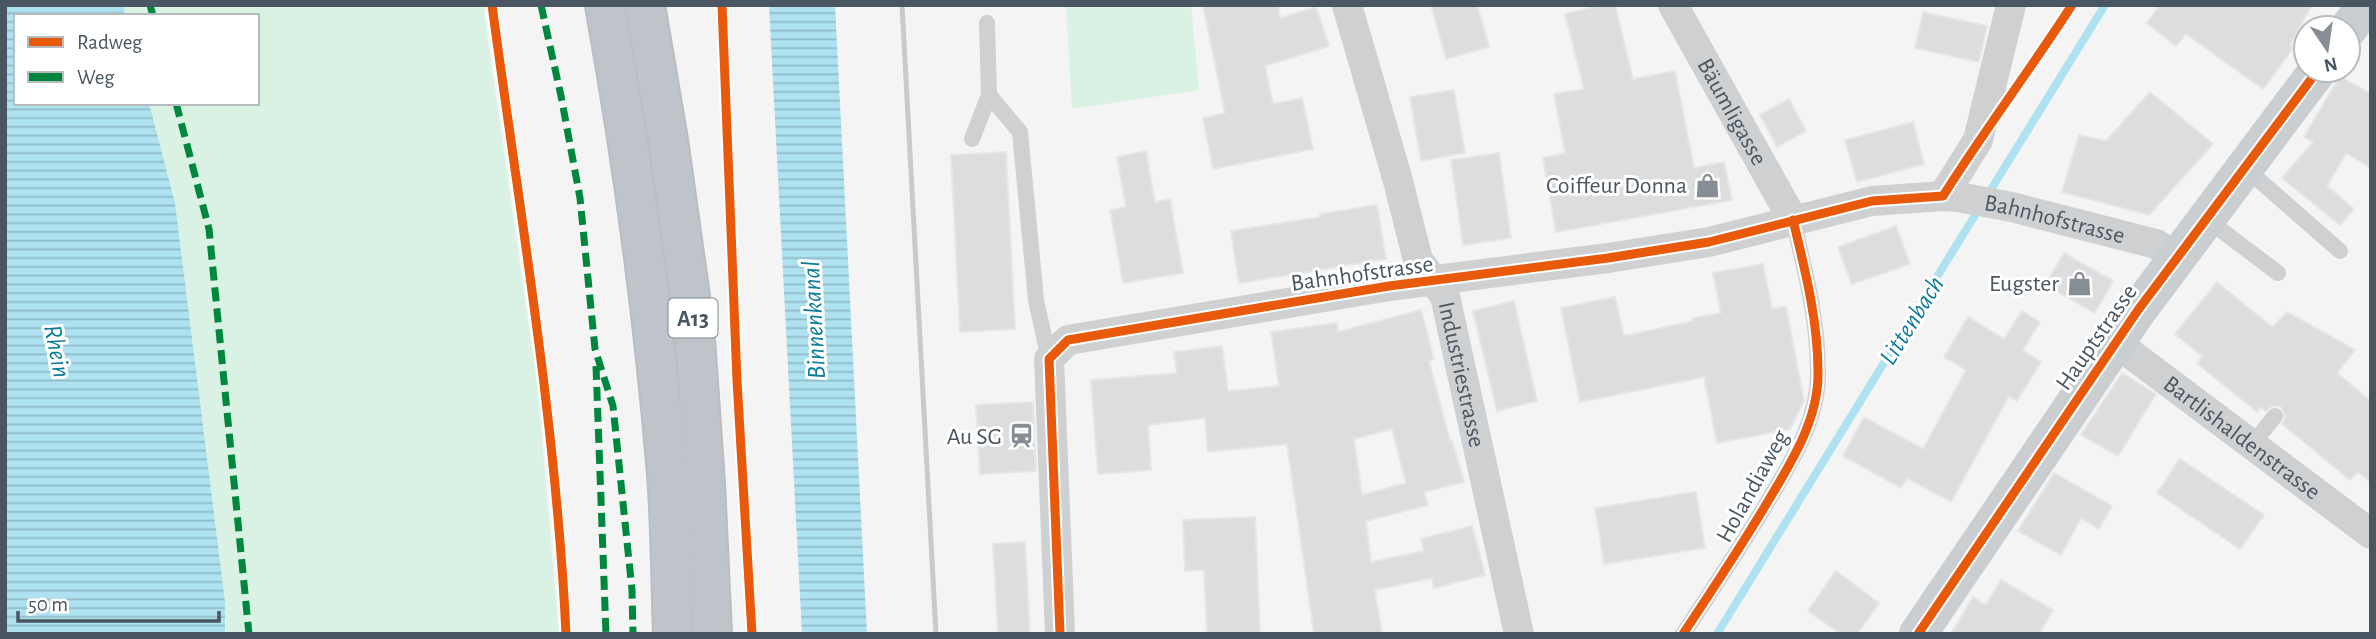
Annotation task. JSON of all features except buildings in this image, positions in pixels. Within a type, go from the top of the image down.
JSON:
[{"type":"highway","name":"A13","points":[[605,5],[632,166],[653,323],[667,477],[673,634]]},
{"type":"highway","name":"A13","points":[[645,5],[668,140],[694,325],[712,634]]},
{"type":"main road","name":"Hauptstrasse","points":[[1918,634],[2175,257],[2307,84]]},
{"type":"street","name":"Industriestrasse","points":[[1347,5],[1418,260],[1446,296],[1519,634]]},
{"type":"street","name":"Bäumligasse","points":[[1673,5],[1793,220]]},
{"type":"street","points":[[1951,196],[1978,140],[2011,5]]},
{"type":"street","name":"Bahnhofstrasse","points":[[1049,359],[1068,340],[1390,286],[1709,242],[1872,201],[1951,196],[2012,207],[2156,244],[2175,257]]},
{"type":"street","name":"Bartlishaldenstrasse","points":[[2115,342],[2371,534]]},
{"type":"street","points":[[1049,359],[1060,634]]},
{"type":"lane","points":[[972,139],[989,95],[987,23]]},
{"type":"lane","points":[[989,95],[1020,132],[1036,300],[1049,359]]},
{"type":"lane","points":[[2244,167],[2340,251]]},
{"type":"lane","points":[[2205,218],[2278,273]]},
{"type":"lane","name":"Holandiaweg","points":[[1683,634],[1732,562],[1797,453],[1814,407],[1819,373],[1811,297],[1793,220]]},
{"type":"lane","points":[[2251,446],[2275,416]]},
{"type":"green space","points":[[123,5],[483,5],[537,384],[559,634],[225,634],[225,601],[175,203],[150,105],[259,105],[259,14],[125,14]]},
{"type":"green space","points":[[1066,5],[1191,5],[1199,90],[1072,109]]},
{"type":"water","name":"Rhein","points":[[5,5],[123,5],[125,14],[14,14],[14,105],[150,105],[175,203],[225,601],[225,634],[5,634]]},
{"type":"water","name":"Binnenkanal","points":[[769,5],[835,5],[867,634],[802,634]]},
{"type":"waterway","name":"Littenbach","points":[[1987,196],[2105,5]]},
{"type":"waterway","name":"Littenbach","points":[[1717,634],[1980,207]]},
{"type":"railway","points":[[902,5],[936,634]]},
{"type":"marked path","points":[[150,5],[152,14]]},
{"type":"marked path","points":[[541,5],[580,198],[595,349],[613,406],[632,590],[633,634]]},
{"type":"marked path","points":[[177,105],[209,229],[249,634]]},
{"type":"marked path","points":[[596,366],[606,634]]},
{"type":"cycle path","points":[[492,5],[546,397],[566,634]]},
{"type":"cycle path","points":[[722,5],[737,381],[752,634]]},
{"type":"cycle path","points":[[1060,634],[1049,359],[1068,340],[1389,286],[1709,242],[1872,201],[1943,196],[2072,5]]},
{"type":"cycle path","points":[[1918,634],[2138,310],[2308,84]]},
{"type":"cycle path","points":[[1683,634],[1783,476],[1808,426],[1813,409],[1818,372],[1816,333],[1793,220]]},
{"type":"place","name":"Coiffeur Donna","points":[[1707,185]]},
{"type":"place","name":"Eugster","points":[[2079,283]]},
{"type":"place","name":"Au SG","points":[[1022,436]]}]
